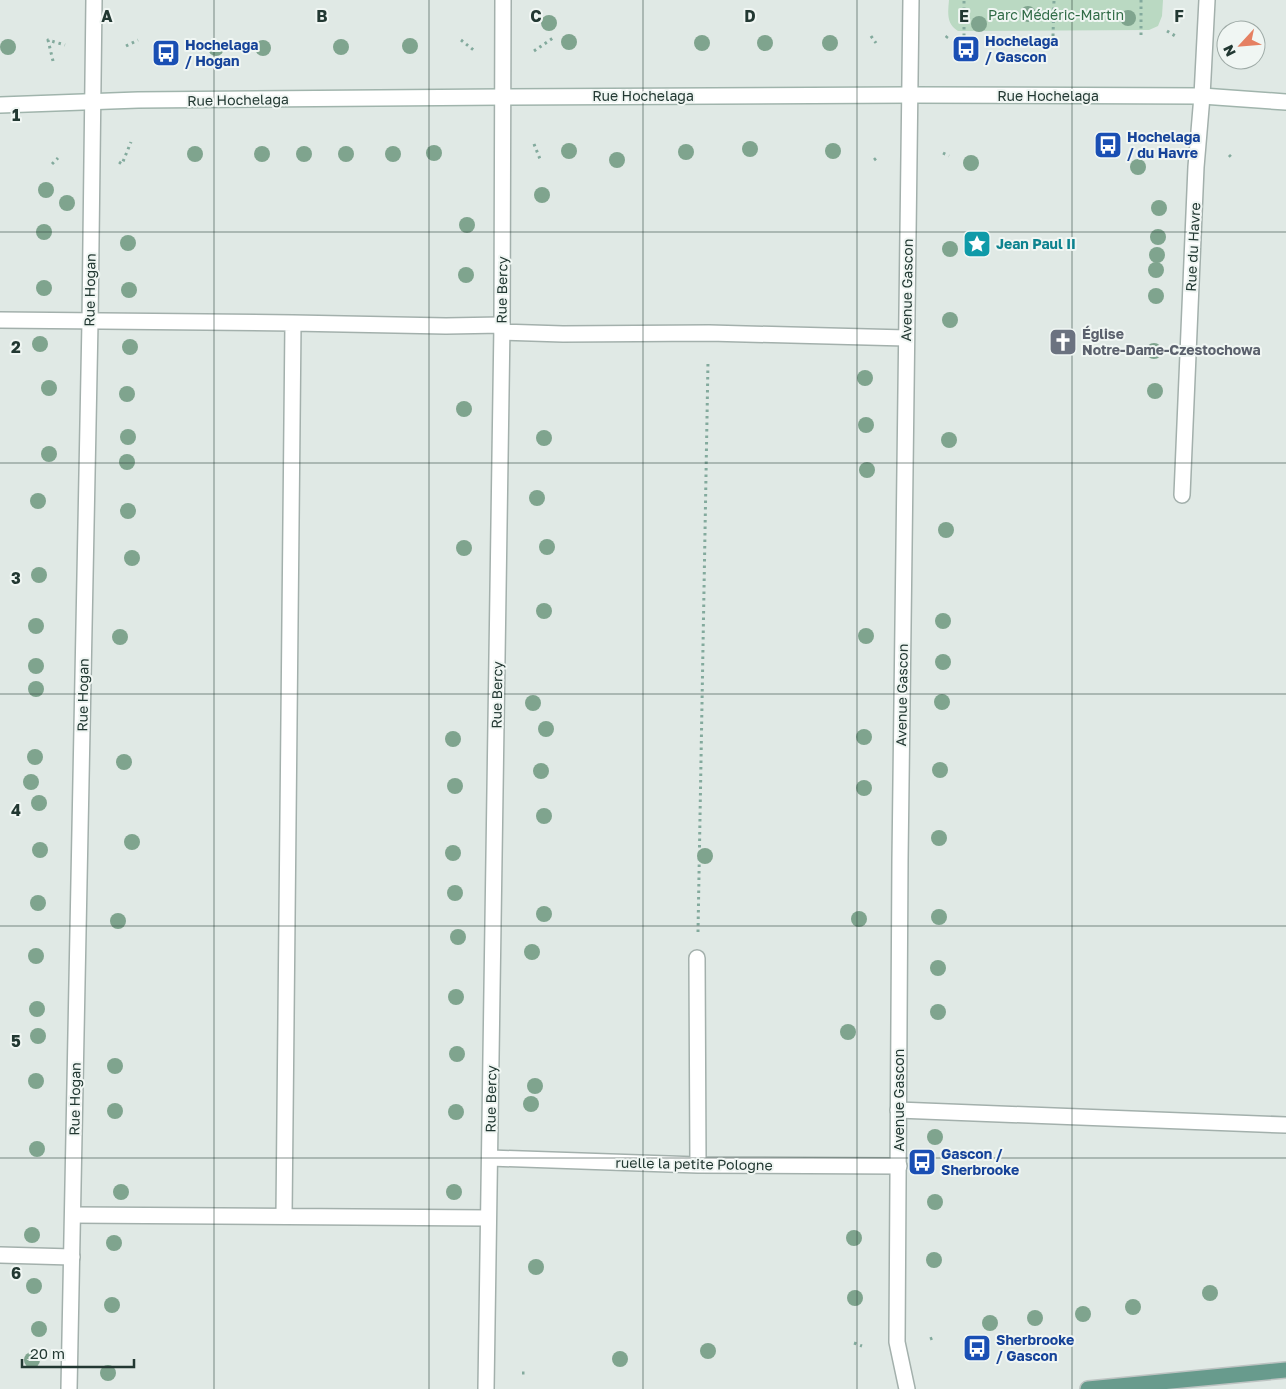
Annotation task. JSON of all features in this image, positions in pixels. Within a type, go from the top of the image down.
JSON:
[{"type":"main road","points":[[1088,1389],[1286,1370]]},
{"type":"street","name":"Rue Hogan","points":[[68,1389],[90,322],[94,0]]},
{"type":"street","name":"Rue Bercy","points":[[486,1389],[502,328],[503,0]]},
{"type":"street","name":"Avenue Gascon","points":[[907,1389],[897,1342],[911,0]]},
{"type":"street","name":"Rue du Havre","points":[[1182,495],[1196,167],[1207,0]]},
{"type":"street","name":"Rue Hochelaga","points":[[0,105],[138,100],[910,95],[1202,96],[1286,102]]},
{"type":"street","points":[[0,320],[446,326],[502,328],[556,334],[709,332],[906,338]]},
{"type":"street","points":[[284,1216],[293,323]]},
{"type":"street","points":[[697,958],[698,1165]]},
{"type":"street","points":[[898,1110],[1286,1125]]},
{"type":"street","name":"ruelle la petite Pologne","points":[[490,1158],[698,1165],[899,1166]]},
{"type":"street","points":[[73,1215],[488,1218]]},
{"type":"street","points":[[0,1255],[72,1257]]},
{"type":"path","points":[[964,0],[964,36]]},
{"type":"path","points":[[1053,36],[1054,0]]},
{"type":"path","points":[[1141,0],[1141,35]]},
{"type":"path","points":[[1167,31],[1179,38]]},
{"type":"path","points":[[946,38],[949,34]]},
{"type":"path","points":[[871,36],[876,43]]},
{"type":"path","points":[[534,50],[553,38]]},
{"type":"path","points":[[53,61],[48,40],[68,46]]},
{"type":"path","points":[[126,46],[138,40]]},
{"type":"path","points":[[461,40],[478,54]]},
{"type":"path","points":[[117,161],[122,164],[131,142]]},
{"type":"path","points":[[534,144],[540,159]]},
{"type":"path","points":[[943,152],[950,156]]},
{"type":"path","points":[[1230,155],[1233,159]]},
{"type":"path","points":[[874,160],[879,156]]},
{"type":"path","points":[[52,164],[58,158]]},
{"type":"path","points":[[697,958],[709,332]]},
{"type":"path","points":[[930,1339],[934,1337]]},
{"type":"path","points":[[854,1342],[862,1346]]},
{"type":"path","points":[[522,1374],[526,1373]]},
{"type":"green space","name":"Parc Médéric-Martin","points":[[949,0],[1163,0],[1162,16],[1158,26],[1149,30],[958,31],[951,25],[948,13]]},
{"type":"place","name":"Hochelaga / Gascon","points":[[966,49]]},
{"type":"place","name":"Hochelaga / Hogan","points":[[166,53]]},
{"type":"place","name":"Hochelaga / du Havre","points":[[1108,145]]},
{"type":"place","name":"Jean Paul II","points":[[977,244]]},
{"type":"place","name":"Église Notre-Dame-Czestochowa","points":[[1063,342]]},
{"type":"place","name":"Gascon / Sherbrooke","points":[[922,1162]]},
{"type":"place","name":"Sherbrooke / Gascon","points":[[977,1348]]}]
